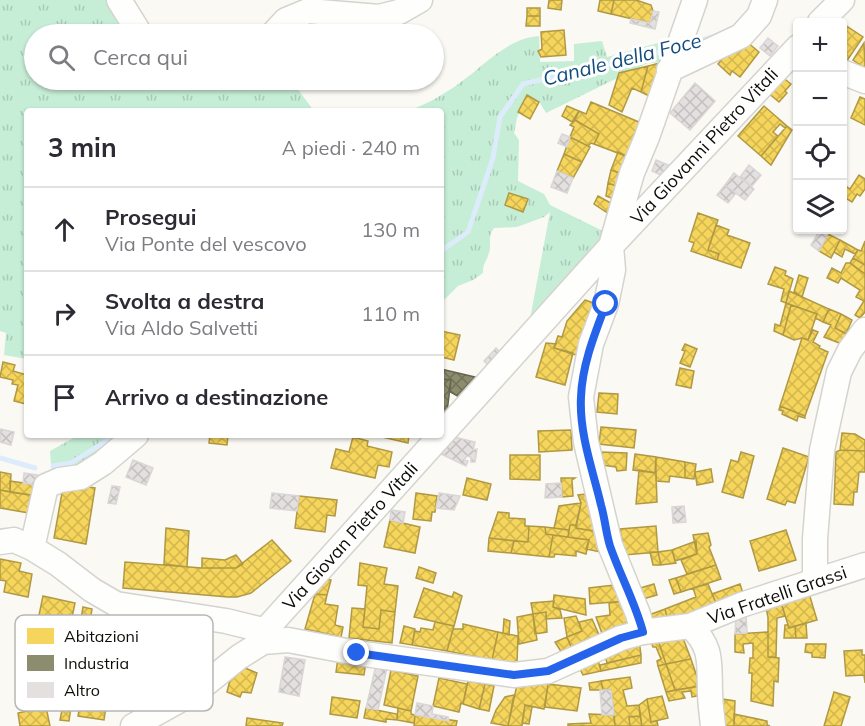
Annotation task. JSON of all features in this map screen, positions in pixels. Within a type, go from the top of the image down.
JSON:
[{"type":"street","points":[[119,0],[134,24]]},
{"type":"street","points":[[282,24],[286,20],[308,11],[379,17],[399,12],[420,0]]},
{"type":"street","points":[[643,632],[610,545],[586,442],[581,397],[591,344],[606,304],[613,270],[611,246],[632,173],[695,0]]},
{"type":"street","points":[[670,67],[741,36],[759,16],[765,0]]},
{"type":"street","points":[[824,18],[842,0]]},
{"type":"street","name":"Via Giovanni Pietro Vitali","points":[[611,246],[793,51]]},
{"type":"street","points":[[847,74],[865,81]]},
{"type":"street","name":"Via Giovan Pietro Vitali","points":[[444,431],[611,246]]},
{"type":"street","points":[[815,580],[815,539],[822,450],[839,372],[850,350],[865,330]]},
{"type":"street","points":[[32,548],[46,486],[60,480],[81,477],[103,463],[132,438]]},
{"type":"street","name":"Via Giovan Pietro Vitali","points":[[265,637],[269,626],[438,438]]},
{"type":"street","points":[[0,542],[14,540],[32,548],[58,564],[92,590],[116,603],[189,615]]},
{"type":"street","name":"Via Fratelli Grassi","points":[[265,637],[357,653],[514,675],[548,671],[621,638],[643,632],[690,626],[741,605],[865,565]]},
{"type":"street","points":[[213,619],[226,621],[265,637]]},
{"type":"street","points":[[690,626],[701,636],[711,660],[710,695],[713,726]]},
{"type":"street","points":[[213,678],[265,637]]},
{"type":"street","points":[[134,726],[161,711]]},
{"type":"green space","points":[[0,0],[109,0],[125,24],[24,24],[24,90],[298,90],[312,108],[24,108],[24,358],[4,355],[6,333],[0,331]]},
{"type":"green space","points":[[539,36],[540,62],[574,61],[574,44],[602,41],[607,57],[669,40],[664,61],[646,64],[546,113],[540,103],[525,99],[514,133],[519,140],[518,181],[544,194],[550,205],[607,233],[530,319],[550,212],[544,217],[517,227],[494,228],[483,273],[458,286],[444,300],[444,108],[415,108],[449,91],[497,53],[528,38]]},
{"type":"green space","points":[[74,438],[128,438],[103,459],[52,478],[50,451]]},
{"type":"building: Abitazioni","points":[[549,0],[562,0],[561,10],[548,8]]},
{"type":"building: Abitazioni","points":[[600,0],[614,0],[611,14],[598,11]]},
{"type":"building: Abitazioni","points":[[614,0],[636,0],[651,5],[653,11],[650,23],[611,14]]},
{"type":"building: Abitazioni","points":[[527,8],[540,8],[540,16],[527,16]]},
{"type":"building: Abitazioni","points":[[527,16],[540,16],[540,26],[526,26]]},
{"type":"building: Abitazioni","points":[[847,26],[863,37],[847,61]]},
{"type":"building: Abitazioni","points":[[564,30],[566,55],[541,57],[538,51],[542,49],[541,32]]},
{"type":"building: Abitazioni","points":[[747,42],[759,52],[740,77],[732,71],[730,75],[718,64],[728,52]]},
{"type":"building: Abitazioni","points":[[864,43],[865,66],[863,67],[853,60]]},
{"type":"building: Abitazioni","points":[[663,62],[653,98],[641,92],[648,66]]},
{"type":"building: Abitazioni","points":[[648,66],[641,92],[632,88],[622,112],[609,105],[619,73]]},
{"type":"building: Abitazioni","points":[[781,76],[791,84],[779,102],[767,92]]},
{"type":"building: Abitazioni","points":[[527,95],[539,102],[530,119],[518,112]]},
{"type":"building: Abitazioni","points":[[860,97],[865,99],[865,125],[851,118]]},
{"type":"building: Abitazioni","points":[[591,102],[646,125],[631,158],[594,144],[599,134],[575,120],[579,111],[586,114]]},
{"type":"building: Abitazioni","points":[[567,106],[579,111],[572,122],[562,116]]},
{"type":"building: Abitazioni","points":[[764,106],[787,126],[785,128],[780,124],[773,132],[778,136],[761,156],[738,136]]},
{"type":"building: Abitazioni","points":[[575,120],[599,134],[594,144],[591,143],[588,146],[570,137],[574,127],[570,125]]},
{"type":"building: Abitazioni","points":[[787,126],[792,130],[771,165],[761,156]]},
{"type":"building: Abitazioni","points":[[570,137],[590,147],[582,162],[564,154]]},
{"type":"building: Abitazioni","points":[[618,152],[631,158],[626,175],[611,170]]},
{"type":"building: Abitazioni","points":[[564,154],[582,162],[573,178],[557,171]]},
{"type":"building: Abitazioni","points":[[611,170],[626,175],[622,188],[608,183]]},
{"type":"building: Abitazioni","points":[[859,175],[865,179],[865,189],[860,196],[857,194],[852,202],[847,199],[847,187],[850,189]]},
{"type":"building: Abitazioni","points":[[608,183],[622,188],[619,201],[606,196]]},
{"type":"building: Abitazioni","points":[[509,193],[528,199],[523,212],[505,205]]},
{"type":"building: Abitazioni","points":[[598,196],[616,206],[615,218],[594,204]]},
{"type":"building: Abitazioni","points":[[698,213],[718,220],[708,250],[719,254],[717,260],[691,251],[694,243],[689,241]]},
{"type":"building: Abitazioni","points":[[716,225],[729,230],[727,235],[750,243],[741,268],[717,260],[719,254],[708,250]]},
{"type":"building: Abitazioni","points":[[828,234],[840,240],[831,258],[819,251]]},
{"type":"building: Abitazioni","points":[[840,240],[858,250],[855,254],[845,249],[842,257],[834,252]]},
{"type":"building: Abitazioni","points":[[865,241],[865,265],[853,258],[858,250],[861,251]]},
{"type":"building: Abitazioni","points":[[853,258],[865,265],[865,274],[850,263]]},
{"type":"building: Abitazioni","points":[[846,263],[850,263],[865,274],[865,312],[860,318],[855,315],[864,301],[856,297],[860,290],[841,278],[838,283],[827,278],[832,268],[841,273]]},
{"type":"building: Abitazioni","points":[[775,267],[786,271],[785,275],[793,279],[786,303],[781,301],[784,289],[768,284]]},
{"type":"building: Abitazioni","points":[[799,275],[808,278],[802,297],[794,292]]},
{"type":"building: Abitazioni","points":[[789,291],[829,309],[823,322],[815,318],[817,314],[786,303]]},
{"type":"building: Abitazioni","points":[[585,300],[594,303],[576,355],[554,348],[558,336],[562,337],[567,321]]},
{"type":"building: Abitazioni","points":[[786,303],[791,305],[783,335],[774,331],[775,324],[780,326]]},
{"type":"building: Abitazioni","points":[[791,305],[817,314],[808,340],[802,338],[794,340],[783,335]]},
{"type":"building: Abitazioni","points":[[829,309],[841,314],[835,328],[853,337],[847,346],[824,337],[831,325],[823,322]]},
{"type":"building: Abitazioni","points":[[841,314],[852,320],[846,334],[835,328]]},
{"type":"building: Abitazioni","points":[[813,330],[818,332],[813,342],[828,352],[805,416],[780,406],[802,338],[808,340]]},
{"type":"building: Abitazioni","points":[[444,332],[460,335],[454,360],[444,358]]},
{"type":"building: Abitazioni","points":[[546,343],[556,344],[554,348],[573,353],[565,385],[536,377]]},
{"type":"building: Abitazioni","points":[[685,344],[697,349],[690,367],[680,363]]},
{"type":"building: Abitazioni","points":[[3,362],[15,365],[13,371],[24,374],[24,404],[14,401],[18,385],[12,384],[13,380],[0,377]]},
{"type":"building: Abitazioni","points":[[680,368],[694,371],[691,388],[676,385]]},
{"type":"building: Abitazioni","points":[[599,393],[618,394],[617,414],[597,412]]},
{"type":"building: Abitazioni","points":[[780,406],[805,416],[805,418],[798,416],[797,421],[782,414],[783,411],[779,410]]},
{"type":"building: Abitazioni","points":[[601,427],[636,430],[634,448],[599,444]]},
{"type":"building: Abitazioni","points":[[571,430],[572,450],[539,452],[538,431]]},
{"type":"building: Abitazioni","points":[[842,433],[855,434],[865,440],[865,451],[840,450]]},
{"type":"building: Abitazioni","points":[[210,438],[228,438],[227,445],[209,443]]},
{"type":"building: Abitazioni","points":[[353,438],[357,438],[368,441],[367,446],[392,452],[389,467],[378,465],[375,478],[331,468],[336,449],[349,452]]},
{"type":"building: Abitazioni","points":[[387,438],[409,438],[408,443]]},
{"type":"building: Abitazioni","points":[[783,448],[809,457],[795,503],[787,501],[785,505],[767,499]]},
{"type":"building: Abitazioni","points":[[840,450],[865,451],[865,472],[859,472],[853,505],[834,504],[836,452]]},
{"type":"building: Abitazioni","points":[[600,452],[627,453],[626,470],[617,471],[616,467],[602,465]]},
{"type":"building: Abitazioni","points":[[741,452],[754,456],[743,498],[722,492],[731,460],[738,462]]},
{"type":"building: Abitazioni","points":[[635,454],[656,457],[655,473],[633,470]]},
{"type":"building: Abitazioni","points":[[510,455],[540,455],[540,480],[510,479]]},
{"type":"building: Abitazioni","points":[[656,457],[685,462],[685,478],[670,476],[669,482],[656,481]]},
{"type":"building: Abitazioni","points":[[685,462],[696,464],[694,479],[685,478]]},
{"type":"building: Abitazioni","points":[[711,469],[713,482],[697,485],[695,472]]},
{"type":"building: Abitazioni","points":[[639,470],[656,473],[657,502],[636,504]]},
{"type":"building: Abitazioni","points":[[0,472],[11,474],[10,492],[0,490]]},
{"type":"building: Abitazioni","points":[[467,478],[491,484],[487,500],[463,495]]},
{"type":"building: Abitazioni","points":[[561,478],[575,478],[572,480],[573,496],[562,497]]},
{"type":"building: Abitazioni","points":[[10,481],[37,485],[36,496],[10,492]]},
{"type":"building: Abitazioni","points":[[82,486],[95,488],[86,544],[54,538],[63,487],[81,490]]},
{"type":"building: Abitazioni","points":[[0,490],[36,496],[35,514],[0,508]]},
{"type":"building: Abitazioni","points":[[416,493],[437,496],[431,521],[413,519]]},
{"type":"building: Abitazioni","points":[[595,493],[599,532],[576,528],[581,503],[578,495]]},
{"type":"building: Abitazioni","points":[[299,496],[337,500],[335,516],[327,515],[325,532],[295,528]]},
{"type":"building: Abitazioni","points":[[581,503],[576,525],[570,525],[569,530],[554,528],[559,506]]},
{"type":"building: Abitazioni","points":[[498,512],[509,513],[509,518],[525,519],[525,526],[529,526],[528,542],[489,538]]},
{"type":"building: Abitazioni","points":[[390,520],[420,527],[415,553],[384,547]]},
{"type":"building: Abitazioni","points":[[570,525],[599,532],[601,552],[586,549],[589,540],[568,537]]},
{"type":"building: Abitazioni","points":[[529,526],[545,527],[546,534],[553,535],[549,557],[511,553],[514,541],[528,542]]},
{"type":"building: Abitazioni","points":[[656,526],[658,552],[624,555],[620,529]]},
{"type":"building: Abitazioni","points":[[545,527],[569,530],[568,537],[546,534]]},
{"type":"building: Abitazioni","points":[[166,528],[189,531],[187,567],[164,564]]},
{"type":"building: Abitazioni","points":[[786,530],[796,560],[759,571],[750,541]]},
{"type":"building: Abitazioni","points":[[708,533],[711,545],[709,547],[716,565],[687,574],[681,560],[697,554],[693,535]]},
{"type":"building: Abitazioni","points":[[553,535],[589,540],[586,554],[576,551],[576,556],[555,554],[554,557],[549,557]]},
{"type":"building: Abitazioni","points":[[489,538],[514,541],[511,553],[488,551]]},
{"type":"building: Abitazioni","points":[[272,540],[291,561],[251,593],[228,597],[123,588],[125,562],[202,568],[236,568]]},
{"type":"building: Abitazioni","points":[[696,541],[697,554],[675,561],[672,550]]},
{"type":"building: Abitazioni","points":[[672,550],[676,563],[661,565],[658,552]]},
{"type":"building: Abitazioni","points":[[650,552],[658,552],[661,565],[653,565]]},
{"type":"building: Abitazioni","points":[[236,555],[243,564],[236,568],[202,568],[202,558],[225,560]]},
{"type":"building: Abitazioni","points":[[0,559],[21,563],[19,571],[32,574],[28,597],[4,592],[6,581],[0,580]]},
{"type":"building: Abitazioni","points":[[360,563],[387,568],[384,584],[398,586],[395,612],[381,610],[379,629],[363,627],[367,586],[358,585]]},
{"type":"building: Abitazioni","points":[[716,565],[721,579],[681,592],[676,578]]},
{"type":"building: Abitazioni","points":[[419,567],[436,573],[433,583],[416,578]]},
{"type":"building: Abitazioni","points":[[321,577],[331,580],[327,595],[315,594]]},
{"type":"building: Abitazioni","points":[[676,578],[681,592],[674,594],[669,580]]},
{"type":"building: Abitazioni","points":[[623,584],[626,601],[590,604],[589,588]]},
{"type":"building: Abitazioni","points":[[654,584],[657,595],[643,599],[640,588]]},
{"type":"building: Abitazioni","points":[[708,584],[716,603],[668,621],[665,609],[696,597],[693,588]]},
{"type":"building: Abitazioni","points":[[740,584],[743,593],[716,603],[712,594]]},
{"type":"building: Abitazioni","points":[[424,588],[452,597],[454,592],[462,596],[454,626],[414,617]]},
{"type":"building: Abitazioni","points":[[808,590],[817,620],[789,628],[780,599]]},
{"type":"building: Abitazioni","points":[[315,594],[327,595],[325,604],[338,606],[335,625],[343,627],[341,637],[305,629]]},
{"type":"building: Abitazioni","points":[[554,595],[585,599],[586,615],[553,607]]},
{"type":"building: Abitazioni","points":[[43,596],[75,603],[72,615],[39,615]]},
{"type":"building: Abitazioni","points":[[780,599],[785,616],[777,618],[776,657],[768,657],[768,617],[765,604]]},
{"type":"building: Abitazioni","points":[[554,601],[553,607],[560,610],[562,618],[546,619],[546,612],[533,614],[531,603]]},
{"type":"building: Abitazioni","points":[[626,601],[630,628],[603,636],[596,617],[610,615],[609,603]]},
{"type":"building: Abitazioni","points":[[83,607],[92,609],[91,615],[82,615]]},
{"type":"building: Abitazioni","points":[[352,608],[365,609],[363,627],[379,629],[381,610],[395,612],[392,643],[349,638]]},
{"type":"building: Abitazioni","points":[[665,609],[668,621],[652,621],[649,615]]},
{"type":"building: Abitazioni","points":[[546,612],[547,632],[535,634],[533,614]]},
{"type":"building: Abitazioni","points":[[533,614],[537,640],[519,644],[517,617]]},
{"type":"building: Abitazioni","points":[[576,616],[582,631],[567,637],[564,618]]},
{"type":"building: Abitazioni","points":[[504,619],[510,621],[509,635],[503,633]]},
{"type":"building: Abitazioni","points":[[592,619],[600,637],[572,649],[567,637],[582,631],[579,622]]},
{"type":"building: Abitazioni","points":[[435,622],[454,626],[447,651],[412,645],[415,631],[420,632],[421,628],[433,630]]},
{"type":"building: Abitazioni","points":[[806,623],[807,638],[796,638],[795,626]]},
{"type":"building: Abitazioni","points":[[463,624],[498,632],[492,660],[447,651],[453,629],[463,629]]},
{"type":"building: Abitazioni","points":[[785,625],[789,628],[795,626],[796,638],[784,638]]},
{"type":"building: Abitazioni","points":[[404,626],[415,629],[412,645],[400,643]]},
{"type":"building: Abitazioni","points":[[498,632],[518,636],[517,663],[492,660]]},
{"type":"building: Abitazioni","points":[[768,632],[768,657],[779,658],[778,682],[774,681],[773,706],[751,701],[752,673],[749,673],[750,658],[753,658],[753,643],[743,644],[744,653],[735,652],[735,634]]},
{"type":"building: Abitazioni","points":[[681,633],[691,659],[666,664],[657,637]]},
{"type":"building: Abitazioni","points":[[567,637],[572,649],[562,653],[555,642]]},
{"type":"building: Abitazioni","points":[[657,637],[666,664],[658,666],[657,661],[661,659],[650,639]]},
{"type":"building: Abitazioni","points":[[639,640],[641,655],[607,663],[604,651]]},
{"type":"building: Abitazioni","points":[[806,644],[826,644],[825,658],[812,657],[812,653],[805,652]]},
{"type":"building: Abitazioni","points":[[862,650],[862,655],[865,655],[865,683],[864,675],[846,676],[844,651]]},
{"type":"building: Abitazioni","points":[[641,655],[641,663],[601,671],[600,665]]},
{"type":"building: Abitazioni","points":[[597,657],[601,671],[583,675],[579,667]]},
{"type":"building: Abitazioni","points":[[338,658],[366,661],[364,675],[336,672]]},
{"type":"building: Abitazioni","points":[[691,659],[700,686],[675,690],[666,664]]},
{"type":"building: Abitazioni","points":[[666,664],[675,690],[666,692],[658,666]]},
{"type":"building: Abitazioni","points":[[245,668],[257,673],[251,693],[242,692],[240,697],[227,692],[230,680]]},
{"type":"building: Abitazioni","points":[[391,670],[418,676],[411,711],[384,705]]},
{"type":"building: Abitazioni","points":[[630,677],[632,688],[623,690],[627,706],[639,705],[640,716],[629,717],[630,726],[615,726],[611,690],[603,690],[601,681]]},
{"type":"building: Abitazioni","points":[[439,678],[467,684],[459,712],[433,706]]},
{"type":"building: Abitazioni","points":[[518,680],[548,684],[544,709],[525,705],[522,726],[508,726]]},
{"type":"building: Abitazioni","points":[[468,681],[485,684],[479,709],[463,704]]},
{"type":"building: Abitazioni","points":[[601,681],[603,690],[590,690],[589,683]]},
{"type":"building: Abitazioni","points":[[485,684],[494,686],[489,711],[479,709]]},
{"type":"building: Abitazioni","points":[[548,684],[581,688],[577,711],[545,707]]},
{"type":"building: Abitazioni","points":[[700,686],[703,695],[692,697],[691,691],[682,692],[685,698],[669,701],[666,692]]},
{"type":"building: Abitazioni","points":[[834,692],[850,697],[841,726],[824,726]]},
{"type":"building: Abitazioni","points":[[514,695],[508,726],[491,723],[505,697]]},
{"type":"building: Abitazioni","points":[[662,696],[668,718],[651,722],[647,699]]},
{"type":"building: Abitazioni","points":[[332,697],[360,701],[357,718],[330,714]]},
{"type":"building: Abitazioni","points":[[716,698],[735,701],[734,726],[720,726]]},
{"type":"building: Abitazioni","points":[[647,699],[651,722],[657,721],[658,726],[642,726],[639,705]]},
{"type":"building: Abitazioni","points":[[525,705],[532,707],[529,724],[522,723]]},
{"type":"building: Abitazioni","points":[[366,708],[397,714],[397,720],[386,719],[386,722],[364,718]]},
{"type":"building: Abitazioni","points":[[398,708],[411,711],[411,714],[415,715],[414,723],[397,720]]},
{"type":"building: Abitazioni","points":[[47,711],[50,726],[20,726],[18,713]]},
{"type":"building: Abitazioni","points":[[62,711],[70,711],[69,721],[60,720]]},
{"type":"building: Abitazioni","points":[[79,711],[105,711],[104,720],[78,716]]},
{"type":"building: Abitazioni","points":[[589,714],[614,715],[615,726],[568,726],[568,724],[591,723]]},
{"type":"building: Abitazioni","points":[[734,714],[767,721],[767,725],[770,726],[734,726]]},
{"type":"building: Abitazioni","points":[[415,715],[457,721],[456,726],[414,726]]},
{"type":"building: Abitazioni","points":[[640,716],[642,726],[630,726],[629,717]]},
{"type":"building: Abitazioni","points":[[247,718],[283,723],[282,726],[246,726]]},
{"type":"building: Industria","points":[[444,370],[479,378],[461,398],[449,391],[451,380],[444,379]]},
{"type":"building: Industria","points":[[444,379],[451,380],[447,412],[444,412]]},
{"type":"building: Altro","points":[[653,11],[659,12],[655,29],[630,23],[631,19],[650,23]]},
{"type":"building: Altro","points":[[768,38],[778,46],[770,56],[760,48]]},
{"type":"building: Altro","points":[[695,83],[715,101],[690,130],[670,113]]},
{"type":"building: Altro","points":[[562,134],[570,137],[567,147],[558,143]]},
{"type":"building: Altro","points":[[656,160],[668,165],[663,176],[652,171]]},
{"type":"building: Altro","points":[[749,165],[761,175],[752,186],[740,177]]},
{"type":"building: Altro","points":[[557,171],[573,178],[567,193],[551,187]]},
{"type":"building: Altro","points":[[734,173],[754,189],[745,200],[725,185]]},
{"type":"building: Altro","points":[[725,185],[736,193],[728,203],[717,195]]},
{"type":"building: Altro","points":[[818,234],[828,234],[819,251],[811,245]]},
{"type":"building: Altro","points":[[496,348],[501,353],[489,366],[484,361]]},
{"type":"building: Altro","points":[[0,429],[14,432],[11,445],[0,442]]},
{"type":"building: Altro","points":[[454,437],[475,442],[473,450],[477,449],[475,462],[471,462],[471,457],[467,456],[464,460],[468,461],[466,466],[439,453]]},
{"type":"building: Altro","points":[[133,460],[153,468],[146,485],[126,477]]},
{"type":"building: Altro","points":[[24,473],[37,475],[36,485],[23,483]]},
{"type":"building: Altro","points":[[561,483],[562,497],[545,498],[546,484]]},
{"type":"building: Altro","points":[[112,486],[120,487],[116,504],[108,503]]},
{"type":"building: Altro","points":[[272,493],[299,496],[297,511],[270,508]]},
{"type":"building: Altro","points":[[439,493],[460,496],[454,510],[436,508]]},
{"type":"building: Altro","points":[[684,506],[686,522],[673,523],[672,507]]},
{"type":"building: Altro","points":[[391,510],[405,512],[403,523],[390,520]]},
{"type":"building: Altro","points":[[746,613],[747,633],[735,634],[736,616]]},
{"type":"building: Altro","points":[[285,657],[305,660],[299,696],[279,692]]},
{"type":"building: Altro","points":[[377,661],[388,663],[378,710],[366,708]]},
{"type":"building: Altro","points":[[600,690],[611,690],[614,715],[602,715]]},
{"type":"building: Altro","points":[[417,703],[433,706],[432,714],[448,717],[449,721],[415,715]]},
{"type":"waterway","name":"Canale della Foce","points":[[687,45],[712,37]]},
{"type":"waterway","name":"Canale della Foce","points":[[444,249],[468,232],[493,158],[500,117],[523,84],[669,50]]},
{"type":"waterway","name":"Canale della Foce","points":[[53,466],[71,463],[111,438]]},
{"type":"waterway","name":"Canale della Foce","points":[[0,458],[35,468]]},
{"type":"route","points":[[357,653],[514,675],[548,671],[621,638],[643,632],[610,545],[582,416],[583,380],[591,344],[606,304]]}]
